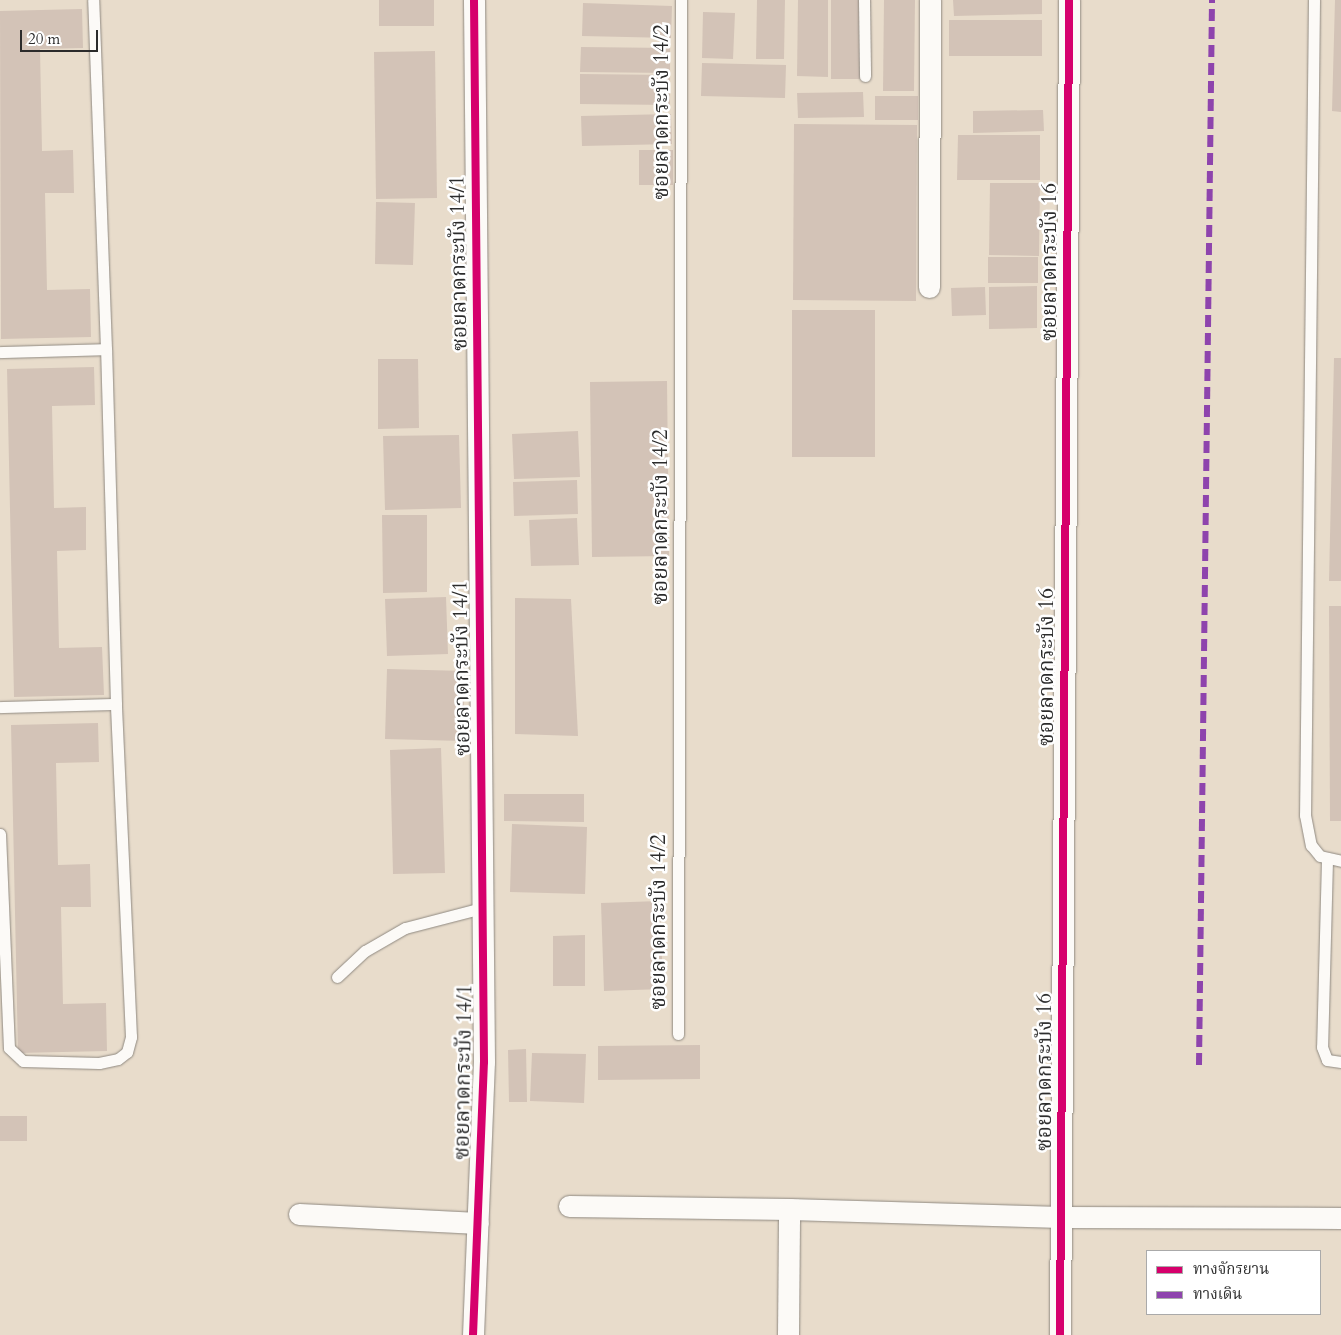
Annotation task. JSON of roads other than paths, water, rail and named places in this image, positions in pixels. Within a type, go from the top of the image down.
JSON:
[{"type":"street","name":"ซอยลาดกระบัง 14/1","points":[[473,1335],[484,1062],[474,0]]},
{"type":"street","points":[[929,287],[930,0]]},
{"type":"street","name":"ซอยลาดกระบัง 16","points":[[1060,1335],[1069,0]]},
{"type":"street","points":[[569,1206],[789,1209],[1061,1217],[1341,1218]]},
{"type":"street","points":[[788,1335],[789,1209]]},
{"type":"street","points":[[299,1214],[478,1223]]},
{"type":"lane","points":[[0,834],[9,1048],[23,1061],[99,1063],[118,1060],[127,1052],[131,1037],[116,704],[106,348],[93,0]]},
{"type":"lane","name":"ซอยลาดกระบัง 14/2","points":[[678,1034],[681,0]]},
{"type":"lane","points":[[864,0],[865,76]]},
{"type":"lane","points":[[1314,0],[1305,815],[1311,845],[1326,860],[1341,861]]},
{"type":"lane","points":[[0,352],[106,348]]},
{"type":"lane","points":[[0,707],[116,704]]},
{"type":"lane","points":[[1326,860],[1322,1048],[1327,1060],[1341,1062]]},
{"type":"lane","points":[[337,977],[365,951],[406,928],[482,908]]}]
